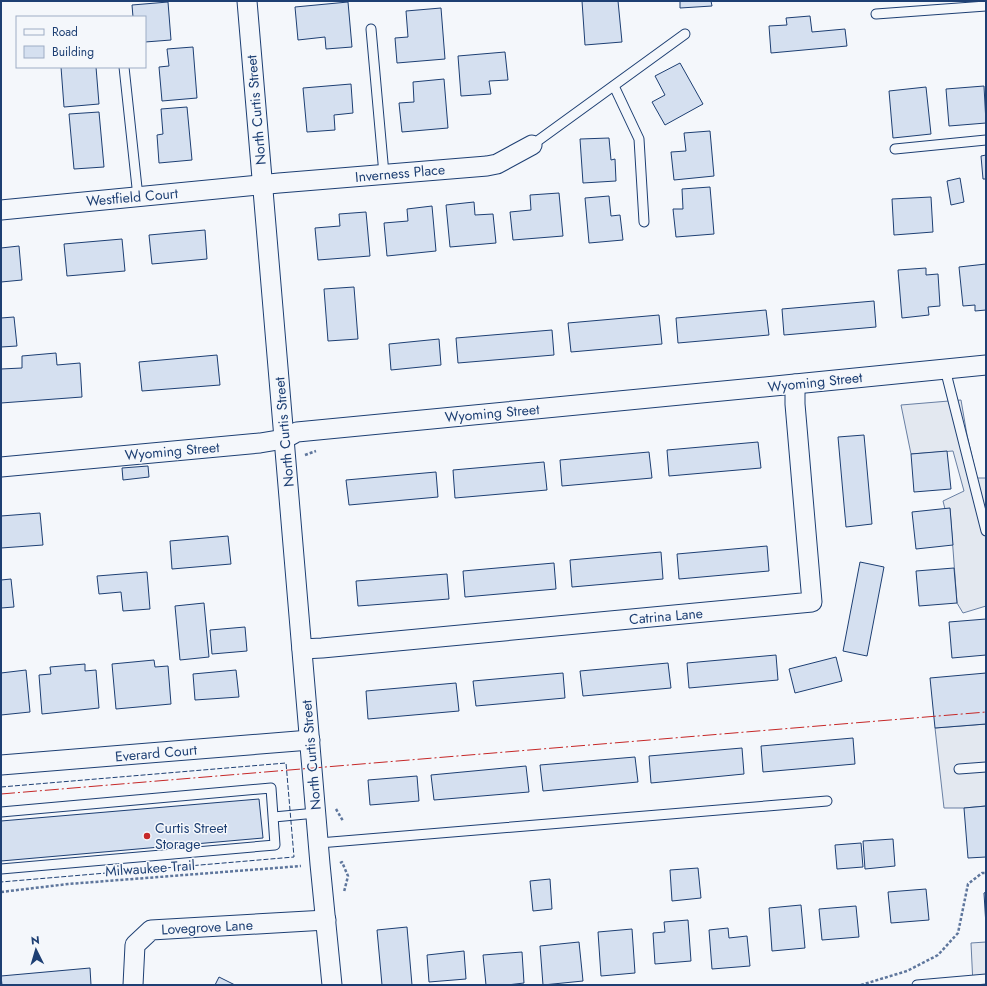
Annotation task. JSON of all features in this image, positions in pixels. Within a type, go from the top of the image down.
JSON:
[{"type":"street","name":"North Curtis Street","points":[[247,1],[320,864],[332,985]]},
{"type":"street","name":"Inverness Place","points":[[263,185],[497,164],[532,146]]},
{"type":"street","name":"Westfield Court","points":[[1,210],[263,185]]},
{"type":"street","name":"Wyoming Street","points":[[1,467],[260,443],[284,439],[297,432],[986,365]]},
{"type":"street","name":"Catrina Lane","points":[[302,649],[338,647],[812,602],[795,384]]},
{"type":"street","name":"Everard Court","points":[[1,765],[310,740]]},
{"type":"street","name":"Lovegrove Lane","points":[[133,985],[135,946],[151,930],[326,920]]},
{"type":"lane","points":[[876,14],[986,6]]},
{"type":"lane","points":[[371,29],[384,174]]},
{"type":"lane","points":[[532,146],[685,34]]},
{"type":"lane","points":[[124,68],[138,196]]},
{"type":"lane","points":[[614,86],[639,139],[644,222]]},
{"type":"lane","points":[[895,149],[986,140]]},
{"type":"lane","points":[[945,369],[986,530]]},
{"type":"lane","points":[[959,769],[986,767]]},
{"type":"lane","points":[[1,812],[271,788],[276,845],[1,869]]},
{"type":"lane","points":[[319,843],[827,801]]},
{"type":"lane","points":[[274,817],[316,813]]},
{"type":"lane","points":[[917,985],[986,979]]},
{"type":"path","points":[[300,457],[320,450]]},
{"type":"path","name":"Milwaukee Trail","points":[[1,892],[68,884],[301,866]]},
{"type":"path","points":[[861,985],[907,971],[938,955],[958,933],[968,884],[982,873],[986,873]]},
{"type":"shaded area","points":[[961,400],[977,478],[986,478],[986,606],[963,613],[957,603],[950,509],[945,509],[943,501],[964,491],[953,451],[911,454],[901,405]]},
{"type":"shaded area","points":[[986,724],[986,806],[944,808],[935,728]]},
{"type":"shaded area","points":[[986,942],[986,985],[973,985],[971,943]]},
{"type":"building","points":[[582,1],[618,1],[622,42],[585,45]]},
{"type":"building","points":[[680,1],[711,1],[712,6],[680,8]]},
{"type":"building","points":[[168,2],[171,40],[146,42],[146,16],[133,16],[132,5]]},
{"type":"building","points":[[348,2],[352,47],[326,49],[325,37],[298,40],[295,7]]},
{"type":"building","points":[[441,8],[445,59],[397,63],[395,38],[408,37],[406,11]]},
{"type":"building","points":[[810,16],[812,32],[845,29],[847,46],[771,53],[769,26],[787,25],[786,18]]},
{"type":"building","points":[[193,47],[197,98],[162,101],[159,67],[169,66],[167,49]]},
{"type":"building","points":[[505,52],[508,80],[489,81],[491,94],[461,96],[458,56]]},
{"type":"building","points":[[680,63],[703,104],[665,125],[652,102],[665,95],[655,76]]},
{"type":"building","points":[[61,68],[96,68],[99,104],[64,107]]},
{"type":"building","points":[[444,79],[448,128],[402,132],[399,103],[414,102],[413,82]]},
{"type":"building","points":[[351,84],[353,113],[334,115],[335,130],[307,132],[303,88]]},
{"type":"building","points":[[984,86],[986,123],[949,126],[946,89]]},
{"type":"building","points":[[926,87],[931,134],[893,138],[889,91]]},
{"type":"building","points":[[187,107],[192,160],[159,163],[157,135],[163,134],[161,109]]},
{"type":"building","points":[[99,112],[104,167],[74,169],[69,114]]},
{"type":"building","points":[[710,131],[714,176],[674,180],[671,152],[686,151],[684,133]]},
{"type":"building","points":[[609,138],[611,160],[615,159],[616,181],[583,183],[580,139]]},
{"type":"building","points":[[986,155],[986,179],[983,179],[981,156]]},
{"type":"building","points":[[960,178],[964,202],[951,205],[947,181]]},
{"type":"building","points":[[710,187],[714,234],[676,237],[673,209],[683,209],[682,189]]},
{"type":"building","points":[[559,193],[563,236],[513,240],[510,212],[531,210],[530,195]]},
{"type":"building","points":[[609,196],[611,216],[620,215],[623,240],[589,243],[585,198]]},
{"type":"building","points":[[931,197],[933,232],[894,235],[892,199]]},
{"type":"building","points":[[474,202],[475,215],[493,214],[496,243],[450,247],[446,205]]},
{"type":"building","points":[[432,206],[436,251],[387,256],[384,223],[408,221],[407,209]]},
{"type":"building","points":[[366,212],[370,256],[318,260],[315,228],[340,226],[339,214]]},
{"type":"building","points":[[205,230],[207,259],[152,264],[149,235]]},
{"type":"building","points":[[122,239],[125,271],[67,276],[64,244]]},
{"type":"building","points":[[19,246],[22,280],[1,282],[1,248]]},
{"type":"building","points":[[986,264],[986,310],[975,311],[975,305],[963,306],[959,267]]},
{"type":"building","points":[[926,268],[926,275],[938,274],[940,306],[928,307],[929,315],[902,318],[898,270]]},
{"type":"building","points":[[354,287],[358,339],[328,341],[324,289]]},
{"type":"building","points":[[874,301],[876,327],[784,335],[782,309]]},
{"type":"building","points":[[766,310],[769,335],[678,343],[676,318]]},
{"type":"building","points":[[659,315],[662,344],[571,352],[568,323]]},
{"type":"building","points":[[14,317],[17,346],[1,347],[1,318]]},
{"type":"building","points":[[552,330],[554,355],[458,363],[456,338]]},
{"type":"building","points":[[439,339],[441,365],[391,370],[389,344]]},
{"type":"building","points":[[56,353],[57,365],[80,363],[82,397],[1,403],[1,369],[22,368],[22,356]]},
{"type":"building","points":[[217,355],[220,385],[142,391],[139,362]]},
{"type":"building","points":[[864,435],[872,524],[846,527],[838,437]]},
{"type":"building","points":[[758,442],[761,468],[669,476],[667,450]]},
{"type":"building","points":[[947,451],[951,489],[914,492],[911,454]]},
{"type":"building","points":[[649,452],[652,478],[562,486],[560,460]]},
{"type":"building","points":[[544,462],[547,490],[455,498],[453,470]]},
{"type":"building","points":[[148,466],[149,477],[123,480],[122,468]]},
{"type":"building","points":[[436,472],[438,497],[349,505],[346,480]]},
{"type":"building","points":[[950,508],[953,545],[916,549],[912,512]]},
{"type":"building","points":[[40,513],[43,545],[1,548],[1,516]]},
{"type":"building","points":[[228,536],[231,564],[172,569],[170,541]]},
{"type":"building","points":[[767,546],[769,571],[679,579],[677,554]]},
{"type":"building","points":[[661,552],[663,579],[572,587],[570,560]]},
{"type":"building","points":[[860,562],[884,567],[867,656],[843,651]]},
{"type":"building","points":[[554,563],[556,589],[465,597],[463,571]]},
{"type":"building","points":[[954,568],[957,603],[919,606],[916,571]]},
{"type":"building","points":[[147,572],[150,609],[123,611],[121,592],[99,594],[97,576]]},
{"type":"building","points":[[447,574],[449,599],[358,606],[356,581]]},
{"type":"building","points":[[11,579],[14,607],[1,608],[1,580]]},
{"type":"building","points":[[204,603],[209,657],[180,660],[175,606]]},
{"type":"building","points":[[986,619],[986,655],[952,658],[949,622]]},
{"type":"building","points":[[245,627],[247,651],[212,654],[210,630]]},
{"type":"building","points":[[776,655],[778,680],[689,688],[687,663]]},
{"type":"building","points":[[836,657],[842,681],[795,693],[789,669]]},
{"type":"building","points":[[154,660],[155,667],[168,666],[171,704],[116,709],[112,664]]},
{"type":"building","points":[[668,663],[671,688],[583,696],[580,671]]},
{"type":"building","points":[[85,664],[85,671],[96,670],[99,708],[42,714],[39,675],[51,674],[50,667]]},
{"type":"building","points":[[26,670],[30,712],[1,715],[1,673]]},
{"type":"building","points":[[236,670],[239,697],[195,700],[193,674]]},
{"type":"building","points":[[563,673],[565,698],[476,706],[473,681]]},
{"type":"building","points":[[986,673],[986,724],[935,728],[930,678]]},
{"type":"building","points":[[456,683],[459,711],[368,719],[366,691]]},
{"type":"building","points":[[853,738],[855,764],[763,772],[761,746]]},
{"type":"building","points":[[742,748],[744,774],[651,783],[649,756]]},
{"type":"building","points":[[635,757],[638,782],[543,791],[540,765]]},
{"type":"building","points":[[526,766],[529,792],[434,800],[431,775]]},
{"type":"building","points":[[417,776],[419,801],[370,805],[368,780]]},
{"type":"building","points":[[259,799],[263,838],[1,861],[1,821]]},
{"type":"building","points":[[986,806],[986,857],[968,858],[964,808]]},
{"type":"building","points":[[893,839],[895,866],[865,869],[863,841]]},
{"type":"building","points":[[861,843],[863,867],[837,869],[835,845]]},
{"type":"building","points":[[698,868],[701,898],[672,901],[670,870]]},
{"type":"building","points":[[550,879],[552,909],[533,911],[530,881]]},
{"type":"building","points":[[926,889],[929,920],[891,923],[888,892]]},
{"type":"building","points":[[986,892],[986,926],[984,893]]},
{"type":"building","points":[[801,905],[805,948],[772,951],[769,908]]},
{"type":"building","points":[[856,906],[859,937],[822,940],[819,909]]},
{"type":"building","points":[[688,920],[691,961],[655,964],[653,933],[665,932],[664,922]]},
{"type":"building","points":[[407,927],[412,985],[382,985],[377,930]]},
{"type":"building","points":[[728,928],[729,938],[747,936],[750,966],[712,969],[709,930]]},
{"type":"building","points":[[632,929],[635,973],[601,976],[598,932]]},
{"type":"building","points":[[579,942],[583,981],[543,985],[540,946]]},
{"type":"building","points":[[464,951],[466,979],[429,982],[427,955]]},
{"type":"building","points":[[522,952],[524,983],[486,985],[483,955]]},
{"type":"building","points":[[90,968],[91,985],[2,985],[1,976]]},
{"type":"building","points":[[219,977],[235,985],[215,985]]},
{"type":"fence","points":[[1,787],[286,763],[294,857],[1,882]]},
{"type":"power","points":[[1,794],[986,712]]},
{"type":"place","name":"Curtis Street Storage","points":[[147,836]]}]
